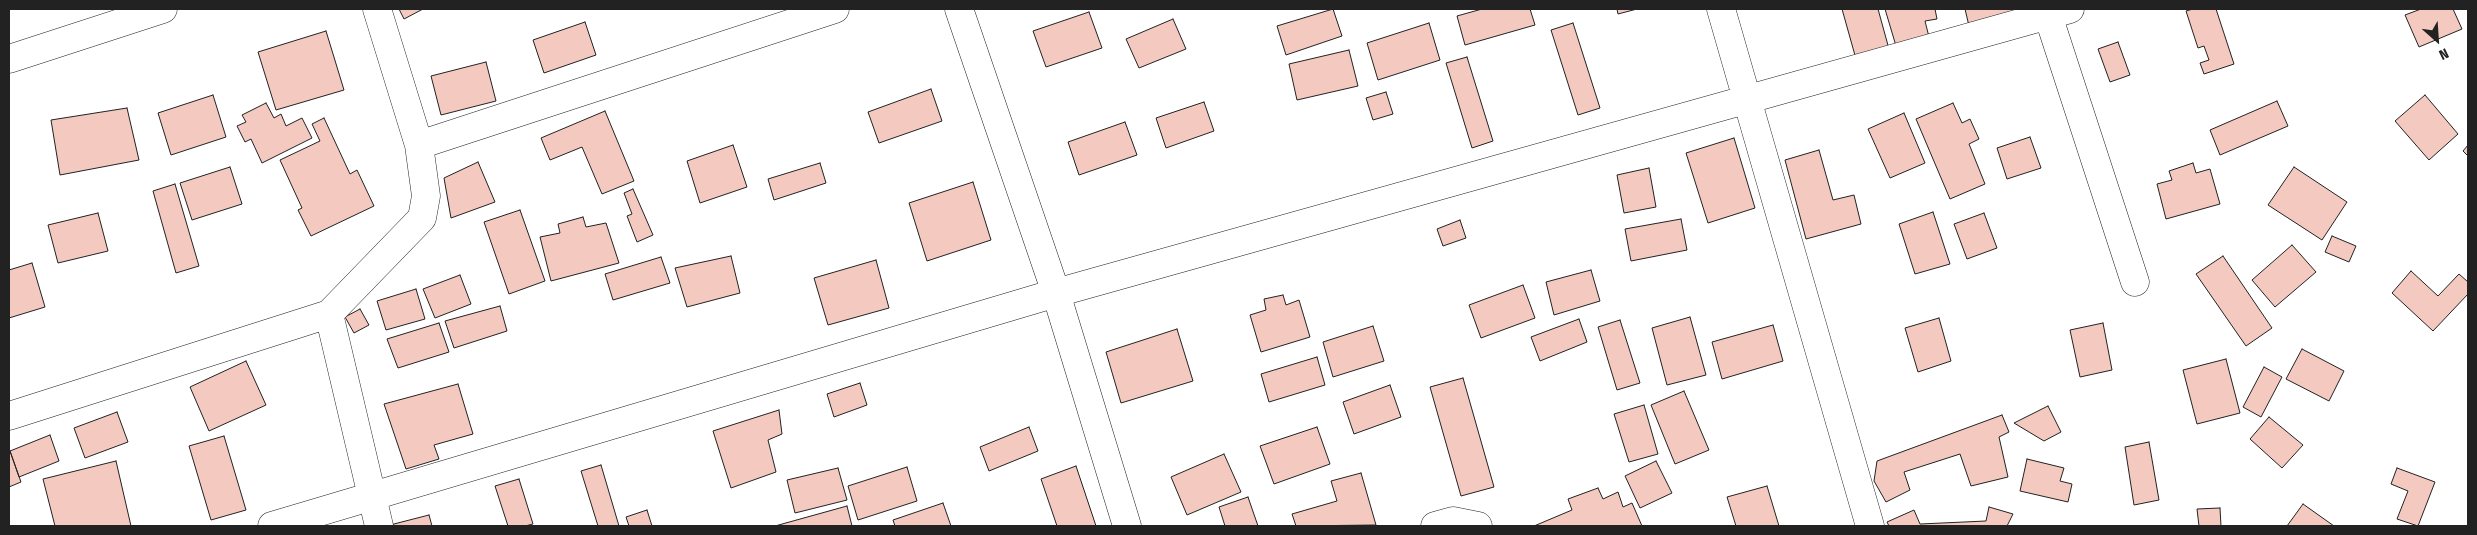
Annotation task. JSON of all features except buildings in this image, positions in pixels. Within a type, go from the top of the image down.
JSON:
[{"type":"street","points":[[9,60],[163,9]]},
{"type":"street","points":[[9,416],[329,314],[422,218],[426,196],[419,145],[377,9]]},
{"type":"street","points":[[419,145],[835,9]]},
{"type":"street","points":[[959,9],[1056,293],[1127,526]]},
{"type":"street","points":[[1721,9],[1870,526]]},
{"type":"street","points":[[272,526],[372,498],[1056,293],[2054,11],[2135,282]]},
{"type":"street","points":[[329,314],[379,526]]},
{"type":"street","points":[[1435,526],[1453,521],[1478,526]]}]
